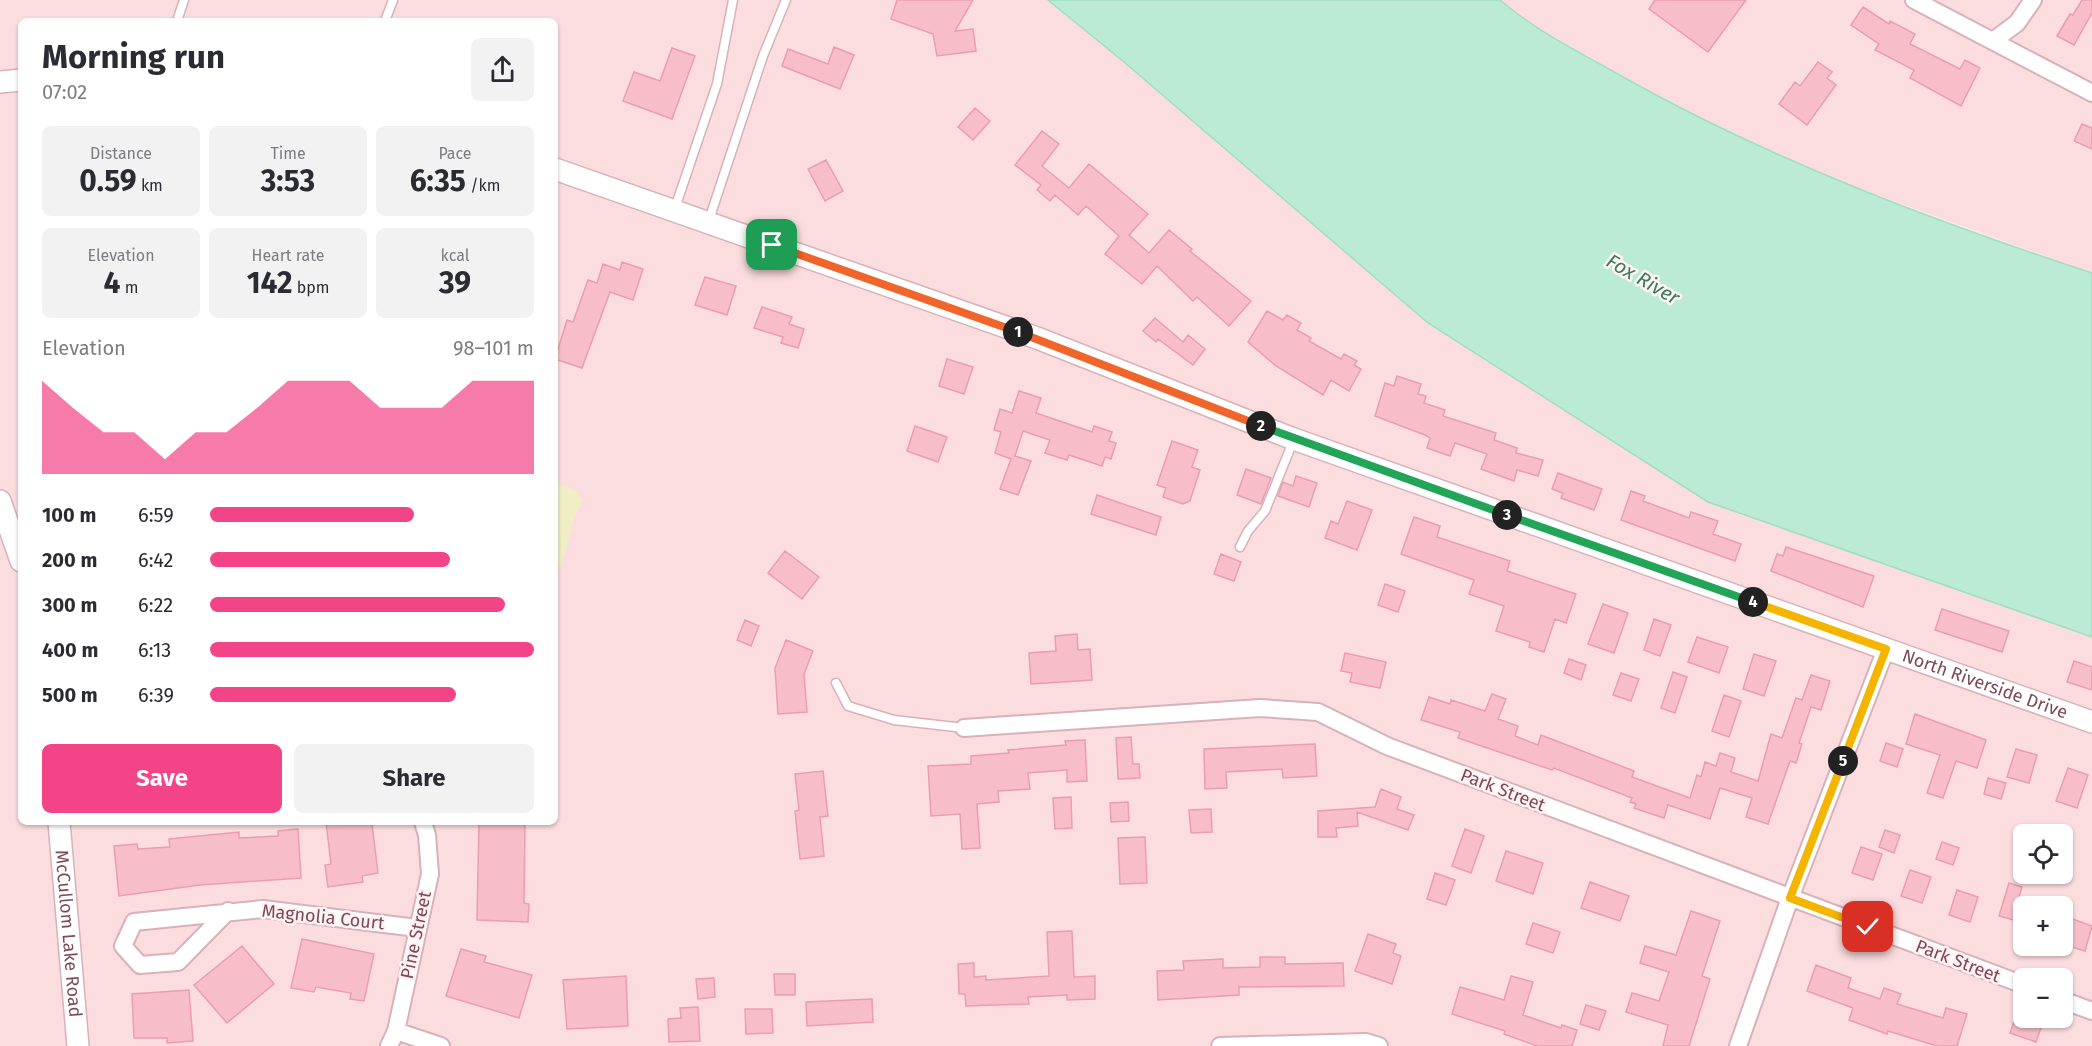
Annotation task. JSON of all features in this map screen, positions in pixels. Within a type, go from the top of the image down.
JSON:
[{"type":"street","points":[[1914,0],[2092,93]]},
{"type":"street","points":[[1993,41],[2017,23],[2033,0]]},
{"type":"street","points":[[0,82],[18,80]]},
{"type":"street","name":"North Riverside Drive","points":[[558,170],[1037,338],[1294,439],[2092,723]]},
{"type":"street","points":[[0,501],[18,552]]},
{"type":"street","points":[[1738,1046],[1790,898],[1886,649]]},
{"type":"street","name":"Park Street","points":[[964,728],[1260,708],[1318,712],[1387,746],[2013,981]]},
{"type":"street","name":"McCullom Lake Road","points":[[59,825],[78,1046]]},
{"type":"street","name":"Pine Street","points":[[392,1039],[430,874],[428,835],[424,825]]},
{"type":"street","name":"Magnolia Court","points":[[228,911],[178,962],[140,965],[123,946],[134,922],[228,911],[263,909],[417,928]]},
{"type":"street","points":[[2073,1004],[2092,1011]]},
{"type":"street","points":[[392,1039],[441,1046]]},
{"type":"street","points":[[1220,1046],[1366,1042],[1378,1046]]},
{"type":"lane","points":[[178,18],[184,0]]},
{"type":"lane","points":[[386,18],[393,0]]},
{"type":"lane","points":[[674,211],[717,84],[733,0]]},
{"type":"lane","points":[[708,223],[763,56],[786,0]]},
{"type":"lane","points":[[1240,548],[1248,531],[1265,511],[1294,439]]},
{"type":"lane","points":[[836,683],[848,706],[894,720],[964,728]]},
{"type":"shaded area","points":[[0,0],[1048,0],[1124,62],[1428,323],[1708,502],[2092,637],[2092,1046],[0,1046]]},
{"type":"shaded area","points":[[1500,0],[2092,0],[2092,273],[1800,167],[1682,111],[1528,24]]},
{"type":"shaded area","points":[[558,483],[576,491],[583,500],[575,516],[561,567],[558,564]]},
{"type":"water","name":"Fox River","points":[[1048,0],[1500,0],[1514,12],[1575,51],[1679,107],[1794,162],[1912,210],[2092,273],[2092,637],[1708,502],[1428,323],[1124,62]]},
{"type":"building","points":[[897,0],[973,0],[955,31],[973,29],[976,51],[937,56],[933,34],[891,19]]},
{"type":"building","points":[[1655,0],[1746,0],[1708,52],[1649,9]]},
{"type":"building","points":[[2082,0],[2092,0],[2092,13],[2074,45],[2057,36],[2070,14],[2073,15]]},
{"type":"building","points":[[1863,7],[1889,24],[1890,21],[1915,34],[1910,44],[1960,69],[1965,60],[1980,68],[1961,106],[1910,78],[1914,70],[1875,50],[1879,44],[1851,25]]},
{"type":"building","points":[[834,47],[854,55],[840,89],[782,66],[788,49],[828,64]]},
{"type":"building","points":[[672,48],[695,56],[672,119],[623,101],[634,72],[660,81]]},
{"type":"building","points":[[1818,62],[1832,72],[1827,78],[1836,85],[1807,125],[1779,104],[1795,82],[1800,86]]},
{"type":"building","points":[[975,108],[990,121],[973,140],[958,127]]},
{"type":"building","points":[[2082,124],[2092,128],[2092,149],[2074,141]]},
{"type":"building","points":[[1042,131],[1059,144],[1042,166],[1069,188],[1089,164],[1148,214],[1129,235],[1149,253],[1169,230],[1192,249],[1190,251],[1251,301],[1229,326],[1197,297],[1193,301],[1157,266],[1142,284],[1105,254],[1119,236],[1086,206],[1078,215],[1055,195],[1050,201],[1037,190],[1041,185],[1015,165]]},
{"type":"building","points":[[826,160],[843,191],[825,201],[808,169]]},
{"type":"building","points":[[622,262],[643,269],[633,300],[610,292],[582,368],[558,360],[558,349],[567,320],[573,322],[588,280],[597,283],[603,264],[620,270]]},
{"type":"building","points":[[705,277],[736,286],[727,315],[695,305]]},
{"type":"building","points":[[762,307],[792,317],[789,324],[804,329],[798,348],[781,343],[783,337],[754,328]]},
{"type":"building","points":[[1267,311],[1283,320],[1287,315],[1301,323],[1297,330],[1311,338],[1309,341],[1341,359],[1344,354],[1357,361],[1354,365],[1361,369],[1349,391],[1331,380],[1323,395],[1276,366],[1248,342]]},
{"type":"building","points":[[1155,318],[1183,342],[1188,335],[1205,349],[1193,365],[1158,339],[1156,342],[1143,331]]},
{"type":"building","points":[[947,359],[973,367],[964,394],[939,386]]},
{"type":"building","points":[[1397,376],[1421,384],[1418,394],[1426,396],[1424,403],[1445,410],[1443,416],[1496,433],[1494,440],[1517,448],[1516,453],[1543,460],[1538,476],[1517,470],[1514,481],[1481,469],[1487,454],[1455,443],[1450,456],[1427,448],[1430,438],[1425,435],[1375,416],[1385,383],[1394,386]]},
{"type":"building","points":[[1019,391],[1041,398],[1036,413],[1092,432],[1094,426],[1112,432],[1109,441],[1116,443],[1111,459],[1105,457],[1102,466],[1069,455],[1067,460],[1045,453],[1050,440],[1023,431],[1015,456],[1031,461],[1018,495],[1000,489],[1011,459],[995,453],[1001,432],[994,430],[1000,409],[1012,413]]},
{"type":"building","points":[[915,426],[947,437],[938,462],[907,451]]},
{"type":"building","points":[[1172,441],[1198,450],[1192,467],[1200,470],[1190,501],[1183,504],[1163,497],[1166,488],[1157,485]]},
{"type":"building","points":[[1246,469],[1271,478],[1261,504],[1237,495]]},
{"type":"building","points":[[1558,473],[1602,489],[1594,510],[1561,498],[1563,493],[1552,489]]},
{"type":"building","points":[[1296,476],[1317,483],[1309,507],[1278,496],[1283,482],[1293,486]]},
{"type":"building","points":[[1631,491],[1645,496],[1643,501],[1689,518],[1691,512],[1718,521],[1713,534],[1741,544],[1735,561],[1621,520]]},
{"type":"building","points":[[1097,495],[1161,517],[1156,535],[1091,514]]},
{"type":"building","points":[[1347,501],[1372,510],[1357,550],[1325,538],[1331,521],[1338,524]]},
{"type":"building","points":[[1414,517],[1440,526],[1437,537],[1510,561],[1507,571],[1576,594],[1566,623],[1555,619],[1544,652],[1529,647],[1530,642],[1496,631],[1504,606],[1469,594],[1474,580],[1401,554]]},
{"type":"building","points":[[1786,547],[1874,576],[1863,607],[1771,571],[1777,554],[1783,556]]},
{"type":"building","points":[[785,551],[819,577],[802,599],[768,573]]},
{"type":"building","points":[[1221,554],[1241,562],[1234,581],[1214,574]]},
{"type":"building","points":[[1385,584],[1405,591],[1398,612],[1378,605]]},
{"type":"building","points":[[1603,604],[1628,613],[1614,653],[1588,644]]},
{"type":"building","points":[[1942,609],[2009,631],[2002,652],[1935,630]]},
{"type":"building","points":[[1654,619],[1671,625],[1660,656],[1644,650]]},
{"type":"building","points":[[745,620],[759,626],[751,646],[737,640]]},
{"type":"building","points":[[1077,634],[1078,650],[1090,649],[1092,680],[1031,684],[1029,653],[1056,651],[1055,636]]},
{"type":"building","points":[[1697,637],[1728,647],[1719,673],[1688,662]]},
{"type":"building","points":[[786,640],[813,651],[804,674],[807,712],[778,714],[775,668]]},
{"type":"building","points":[[1345,653],[1386,662],[1380,688],[1350,682],[1352,673],[1341,671]]},
{"type":"building","points":[[1754,654],[1776,661],[1764,696],[1743,689]]},
{"type":"building","points":[[1569,659],[1586,665],[1581,680],[1564,673]]},
{"type":"building","points":[[2074,661],[2092,667],[2092,690],[2067,682]]},
{"type":"building","points":[[1673,672],[1687,677],[1675,713],[1661,708]]},
{"type":"building","points":[[1621,673],[1639,679],[1631,701],[1613,695]]},
{"type":"building","points":[[1811,675],[1830,681],[1821,710],[1811,707],[1799,743],[1802,744],[1796,763],[1790,761],[1768,824],[1746,817],[1752,798],[1720,788],[1710,819],[1668,805],[1664,818],[1634,808],[1636,804],[1630,802],[1632,798],[1554,768],[1552,770],[1458,738],[1460,732],[1421,720],[1429,697],[1450,704],[1451,700],[1485,711],[1492,694],[1506,699],[1498,719],[1518,726],[1515,736],[1538,745],[1541,735],[1634,771],[1632,777],[1690,798],[1697,775],[1701,777],[1705,762],[1716,766],[1720,753],[1735,758],[1731,772],[1758,781],[1771,734],[1782,738],[1796,698],[1802,700]]},
{"type":"building","points":[[1724,695],[1741,701],[1729,737],[1712,731]]},
{"type":"building","points":[[1915,714],[1986,740],[1977,768],[1956,761],[1943,798],[1927,793],[1940,755],[1906,744]]},
{"type":"building","points":[[1131,737],[1133,764],[1139,764],[1140,778],[1118,779],[1116,738]]},
{"type":"building","points":[[1085,740],[1087,781],[1067,782],[1067,770],[1028,773],[1030,789],[998,791],[999,802],[977,804],[980,848],[962,849],[960,814],[931,816],[928,766],[971,764],[971,756],[1066,745],[1065,741]]},
{"type":"building","points":[[1886,743],[1903,749],[1897,767],[1880,761]]},
{"type":"building","points":[[1315,744],[1317,776],[1283,778],[1282,769],[1226,772],[1227,788],[1205,789],[1204,749]]},
{"type":"building","points":[[2016,749],[2037,755],[2029,783],[2007,777]]},
{"type":"building","points":[[2068,768],[2088,775],[2077,808],[2056,801]]},
{"type":"building","points":[[823,771],[828,816],[820,817],[824,856],[800,859],[795,811],[799,810],[795,774]]},
{"type":"building","points":[[1988,778],[2006,783],[2001,799],[1984,794]]},
{"type":"building","points":[[1381,789],[1401,797],[1397,809],[1414,815],[1408,830],[1357,812],[1358,826],[1336,828],[1337,837],[1318,837],[1318,811],[1375,807]]},
{"type":"building","points":[[1071,797],[1072,828],[1055,829],[1053,798]]},
{"type":"building","points":[[1128,802],[1129,821],[1111,822],[1110,803]]},
{"type":"building","points":[[1211,809],[1212,832],[1191,833],[1189,810]]},
{"type":"building","points":[[326,825],[372,825],[378,873],[362,876],[363,882],[328,887],[325,865],[331,864]]},
{"type":"building","points":[[479,825],[525,825],[524,903],[529,904],[528,922],[477,920]]},
{"type":"building","points":[[298,829],[301,878],[200,885],[119,896],[114,846],[137,844],[138,849],[170,847],[169,839],[239,832],[239,838],[278,836],[278,831]]},
{"type":"building","points":[[1465,829],[1484,836],[1471,873],[1452,866]]},
{"type":"building","points":[[1885,830],[1900,835],[1894,853],[1879,847]]},
{"type":"building","points":[[1145,837],[1147,883],[1120,884],[1118,838]]},
{"type":"building","points":[[1942,842],[1959,848],[1953,865],[1936,859]]},
{"type":"building","points":[[1861,847],[1882,854],[1873,880],[1852,873]]},
{"type":"building","points":[[1506,851],[1543,863],[1533,894],[1496,881]]},
{"type":"building","points":[[1910,870],[1931,877],[1922,903],[1901,896]]},
{"type":"building","points":[[1435,873],[1455,880],[1446,905],[1427,899]]},
{"type":"building","points":[[1590,882],[1629,896],[1620,921],[1581,908]]},
{"type":"building","points":[[2009,883],[2022,887],[2019,896],[2013,896],[2013,920],[1999,916]]},
{"type":"building","points":[[1957,890],[1978,897],[1970,922],[1949,915]]},
{"type":"building","points":[[1691,911],[1720,921],[1702,976],[1710,979],[1689,1046],[1663,1046],[1668,1025],[1626,1012],[1632,993],[1659,1001],[1669,972],[1640,963],[1645,946],[1676,955]]},
{"type":"building","points":[[2073,919],[2092,926],[2085,951],[2073,947]]},
{"type":"building","points":[[1533,923],[1560,932],[1553,953],[1526,944]]},
{"type":"building","points":[[1072,931],[1074,977],[1095,976],[1095,999],[1067,1000],[1067,995],[1028,997],[1029,1004],[966,1006],[965,994],[959,994],[958,964],[974,963],[974,977],[986,976],[986,980],[1049,976],[1047,932]]},
{"type":"building","points":[[1368,934],[1396,944],[1393,953],[1401,956],[1392,984],[1355,971]]},
{"type":"building","points":[[302,939],[374,954],[364,1001],[350,999],[351,993],[316,987],[314,992],[291,988]]},
{"type":"building","points":[[242,946],[274,984],[227,1023],[194,985]]},
{"type":"building","points":[[461,949],[486,956],[484,962],[532,975],[519,1018],[446,996]]},
{"type":"building","points":[[1260,957],[1285,957],[1285,964],[1343,963],[1344,986],[1239,987],[1239,995],[1158,1000],[1157,971],[1184,970],[1183,961],[1223,959],[1223,968],[1260,967]]},
{"type":"building","points":[[1816,965],[1851,978],[1848,988],[1880,999],[1884,988],[1901,994],[1897,1004],[1943,1018],[1946,1008],[1967,1014],[1957,1046],[1937,1046],[1888,1031],[1887,1034],[1849,1020],[1853,1008],[1807,991]]},
{"type":"building","points":[[774,974],[795,974],[795,995],[775,995]]},
{"type":"building","points":[[626,976],[628,1026],[567,1029],[563,980]]},
{"type":"building","points":[[1511,976],[1533,982],[1523,1015],[1561,1028],[1562,1025],[1577,1030],[1572,1046],[1537,1046],[1504,1034],[1505,1031],[1452,1014],[1460,987],[1504,1000]]},
{"type":"building","points":[[714,978],[715,997],[698,999],[696,979]]},
{"type":"building","points":[[189,990],[193,1041],[167,1043],[167,1038],[134,1038],[132,994]]},
{"type":"building","points":[[872,999],[873,1022],[807,1026],[806,1002]]},
{"type":"building","points":[[1586,1005],[1606,1011],[1599,1030],[1580,1024]]},
{"type":"building","points":[[698,1007],[700,1041],[669,1042],[668,1019],[681,1018],[680,1008]]},
{"type":"building","points":[[745,1009],[772,1009],[773,1033],[746,1034]]},
{"type":"building","points":[[2013,1024],[2013,1028],[2041,1028],[2036,1042],[2010,1033]]},
{"type":"route","points":[[772,245],[1037,338],[1294,439],[1886,649],[1790,898],[1868,927]]}]
